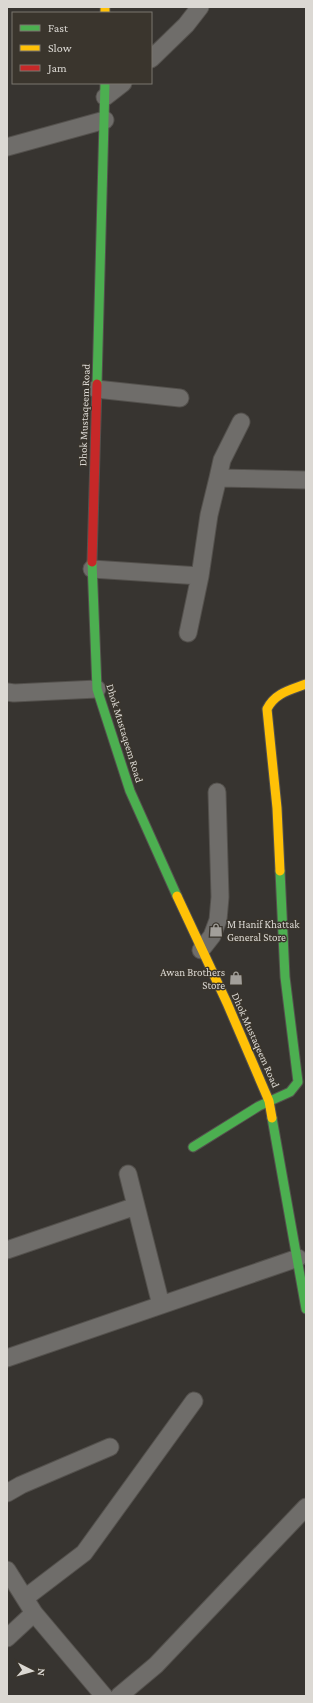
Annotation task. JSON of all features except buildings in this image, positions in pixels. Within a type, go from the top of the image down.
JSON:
[{"type":"street","points":[[152,58],[186,25],[200,7]]},
{"type":"street","points":[[105,90],[120,84]]},
{"type":"street","name":"Dhok Mustaqeem Road","points":[[105,90],[92,569],[96,689],[130,791],[201,950],[227,1003],[269,1101],[306,1309]]},
{"type":"street","points":[[7,147],[105,120]]},
{"type":"street","points":[[96,389],[180,398]]},
{"type":"street","points":[[188,633],[200,576],[209,515],[222,460],[241,422]]},
{"type":"street","points":[[218,478],[306,480]]},
{"type":"street","points":[[92,569],[200,576]]},
{"type":"street","points":[[193,1147],[269,1101],[294,1090],[297,1087],[298,1082],[285,977],[278,808],[267,709],[270,702],[276,695],[306,684]]},
{"type":"street","points":[[7,692],[96,689]]},
{"type":"street","points":[[201,950],[212,936],[218,920],[220,897],[217,792]]},
{"type":"street","points":[[128,1174],[161,1305]]},
{"type":"street","points":[[7,1250],[136,1206]]},
{"type":"street","points":[[7,1358],[298,1258]]},
{"type":"street","points":[[25,1598],[84,1553],[194,1401]]},
{"type":"street","points":[[7,1493],[21,1485],[110,1447]]},
{"type":"street","points":[[119,1696],[156,1665],[306,1507]]},
{"type":"street","points":[[7,1570],[34,1612],[104,1696]]},
{"type":"street","points":[[7,1638],[34,1612]]},
{"type":"traffic: fast","points":[[97,384],[105,84]]},
{"type":"traffic: fast","points":[[92,562],[97,689],[130,791],[177,896]]},
{"type":"traffic: fast","points":[[193,1147],[259,1106],[290,1092],[298,1082],[285,977],[280,871]]},
{"type":"traffic: fast","points":[[272,1118],[306,1309]]},
{"type":"traffic: slow","points":[[105,7],[105,12]]},
{"type":"traffic: slow","points":[[280,871],[277,808],[267,709],[274,699],[289,690],[306,684]]},
{"type":"traffic: slow","points":[[177,896],[227,1003],[269,1101],[272,1118]]},
{"type":"traffic: jam","points":[[92,562],[97,384]]},
{"type":"place","name":"M Hanif Khattak General Store","points":[[216,930]]},
{"type":"place","name":"Awan Brothers Store","points":[[236,978]]}]
